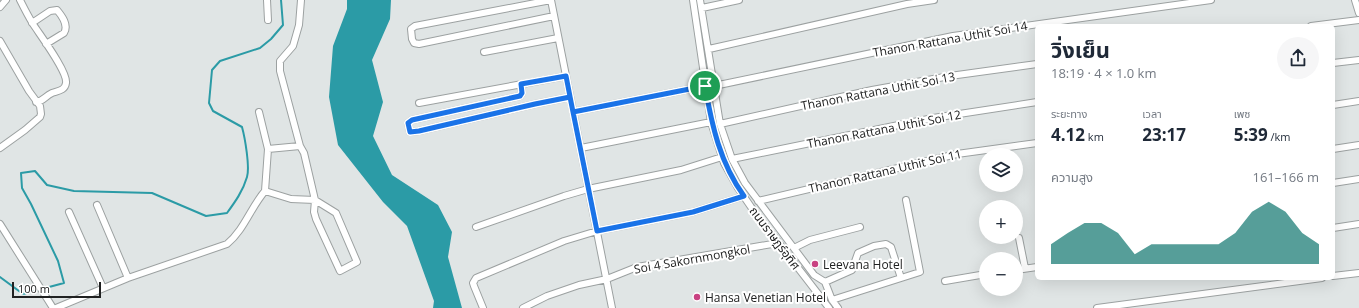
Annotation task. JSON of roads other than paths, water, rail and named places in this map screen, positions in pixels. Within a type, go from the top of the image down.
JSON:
[{"type":"street","points":[[0,7],[6,0]]},
{"type":"street","points":[[20,0],[32,23],[58,62],[65,76],[66,84],[64,87],[58,92],[36,102]]},
{"type":"street","points":[[267,0],[268,20]]},
{"type":"street","points":[[265,191],[291,198],[315,200],[336,213],[357,262],[340,271],[316,219],[314,206],[315,200],[304,153],[300,146],[280,71],[280,61],[293,46],[299,25],[301,0]]},
{"type":"street","points":[[554,16],[419,44],[414,43],[412,39],[411,29],[415,26],[551,0],[612,308]]},
{"type":"street","name":"ถนนราษฏร์อุทิศ","points":[[693,0],[711,122],[722,157],[744,196],[778,243],[829,308]]},
{"type":"street","name":"ถนนราษฏร์อุทิศ","points":[[700,0],[720,124],[732,159],[745,183],[758,201],[814,275],[825,282]]},
{"type":"street","points":[[702,8],[739,0]]},
{"type":"street","points":[[709,49],[907,4],[934,0]]},
{"type":"street","name":"Thanon Rattana Uthit Soi 14","points":[[1039,24],[1211,0]]},
{"type":"street","points":[[1355,0],[1359,13]]},
{"type":"street","points":[[32,23],[50,11],[57,10],[67,26],[66,30],[46,44]]},
{"type":"street","points":[[1327,24],[1359,20]]},
{"type":"street","name":"Thanon Rattana Uthit Soi 14","points":[[714,86],[953,36],[1035,25]]},
{"type":"street","points":[[484,52],[558,38]]},
{"type":"street","points":[[0,40],[41,111],[40,117],[0,148]]},
{"type":"street","points":[[1335,63],[1359,60]]},
{"type":"street","name":"Thanon Rattana Uthit Soi 13","points":[[720,124],[872,90],[950,76],[1035,64]]},
{"type":"street","points":[[419,103],[566,76]]},
{"type":"street","points":[[521,84],[522,93],[520,96],[412,120],[408,123],[408,129],[410,132],[419,131],[570,97]]},
{"type":"street","points":[[573,112],[705,86]]},
{"type":"street","points":[[1335,105],[1359,101]]},
{"type":"street","name":"Thanon Rattana Uthit Soi 12","points":[[732,159],[933,118],[1035,102]]},
{"type":"street","points":[[0,224],[54,308],[128,278],[228,244],[265,191],[268,149],[259,112]]},
{"type":"street","points":[[581,148],[711,122]]},
{"type":"street","name":"Thanon Rattana Uthit Soi 11","points":[[758,201],[957,154],[1035,143]]},
{"type":"street","points":[[1335,149],[1359,145]]},
{"type":"street","points":[[268,149],[300,146]]},
{"type":"street","points":[[476,226],[588,189],[680,170],[722,157]]},
{"type":"street","points":[[1335,183],[1359,179]]},
{"type":"street","points":[[483,308],[474,286],[474,280],[479,276],[564,241],[597,231],[693,212],[744,196]]},
{"type":"street","points":[[832,300],[920,272],[906,200]]},
{"type":"street","points":[[97,205],[128,278]]},
{"type":"street","points":[[69,212],[103,288]]},
{"type":"street","points":[[1335,228],[1359,224]]},
{"type":"street","points":[[794,248],[810,240],[860,227]]},
{"type":"street","name":"Soi 4 Sakornmongkol","points":[[523,308],[547,296],[578,285],[607,279],[637,267],[778,243]]},
{"type":"street","points":[[838,308],[832,300],[825,282],[852,270],[858,253],[874,246],[886,244],[891,247],[901,278]]},
{"type":"street","points":[[1020,244],[1025,268],[1035,267]]},
{"type":"street","points":[[1335,276],[1359,273]]},
{"type":"street","points":[[807,280],[814,275]]},
{"type":"street","points":[[945,280],[979,275]]},
{"type":"street","points":[[1097,308],[1307,280]]},
{"type":"water","points":[[347,0],[391,0],[390,19],[372,60],[383,102],[373,136],[392,175],[438,205],[452,232],[448,257],[462,308],[433,308],[434,301],[407,226],[383,202],[338,145],[329,97],[333,46],[347,9]]},
{"type":"waterway","points":[[0,277],[23,294],[64,283],[58,261],[22,188],[21,173],[35,171],[47,185],[74,191],[152,193],[206,216],[227,213],[238,196],[247,177],[248,160],[242,127],[213,111],[209,103],[212,70],[220,61],[260,48],[271,39],[283,25],[281,0]]},
{"type":"place","name":"Leevana Hotel","points":[[815,264]]},
{"type":"place","name":"Hansa Venetian Hotel","points":[[697,297]]}]
